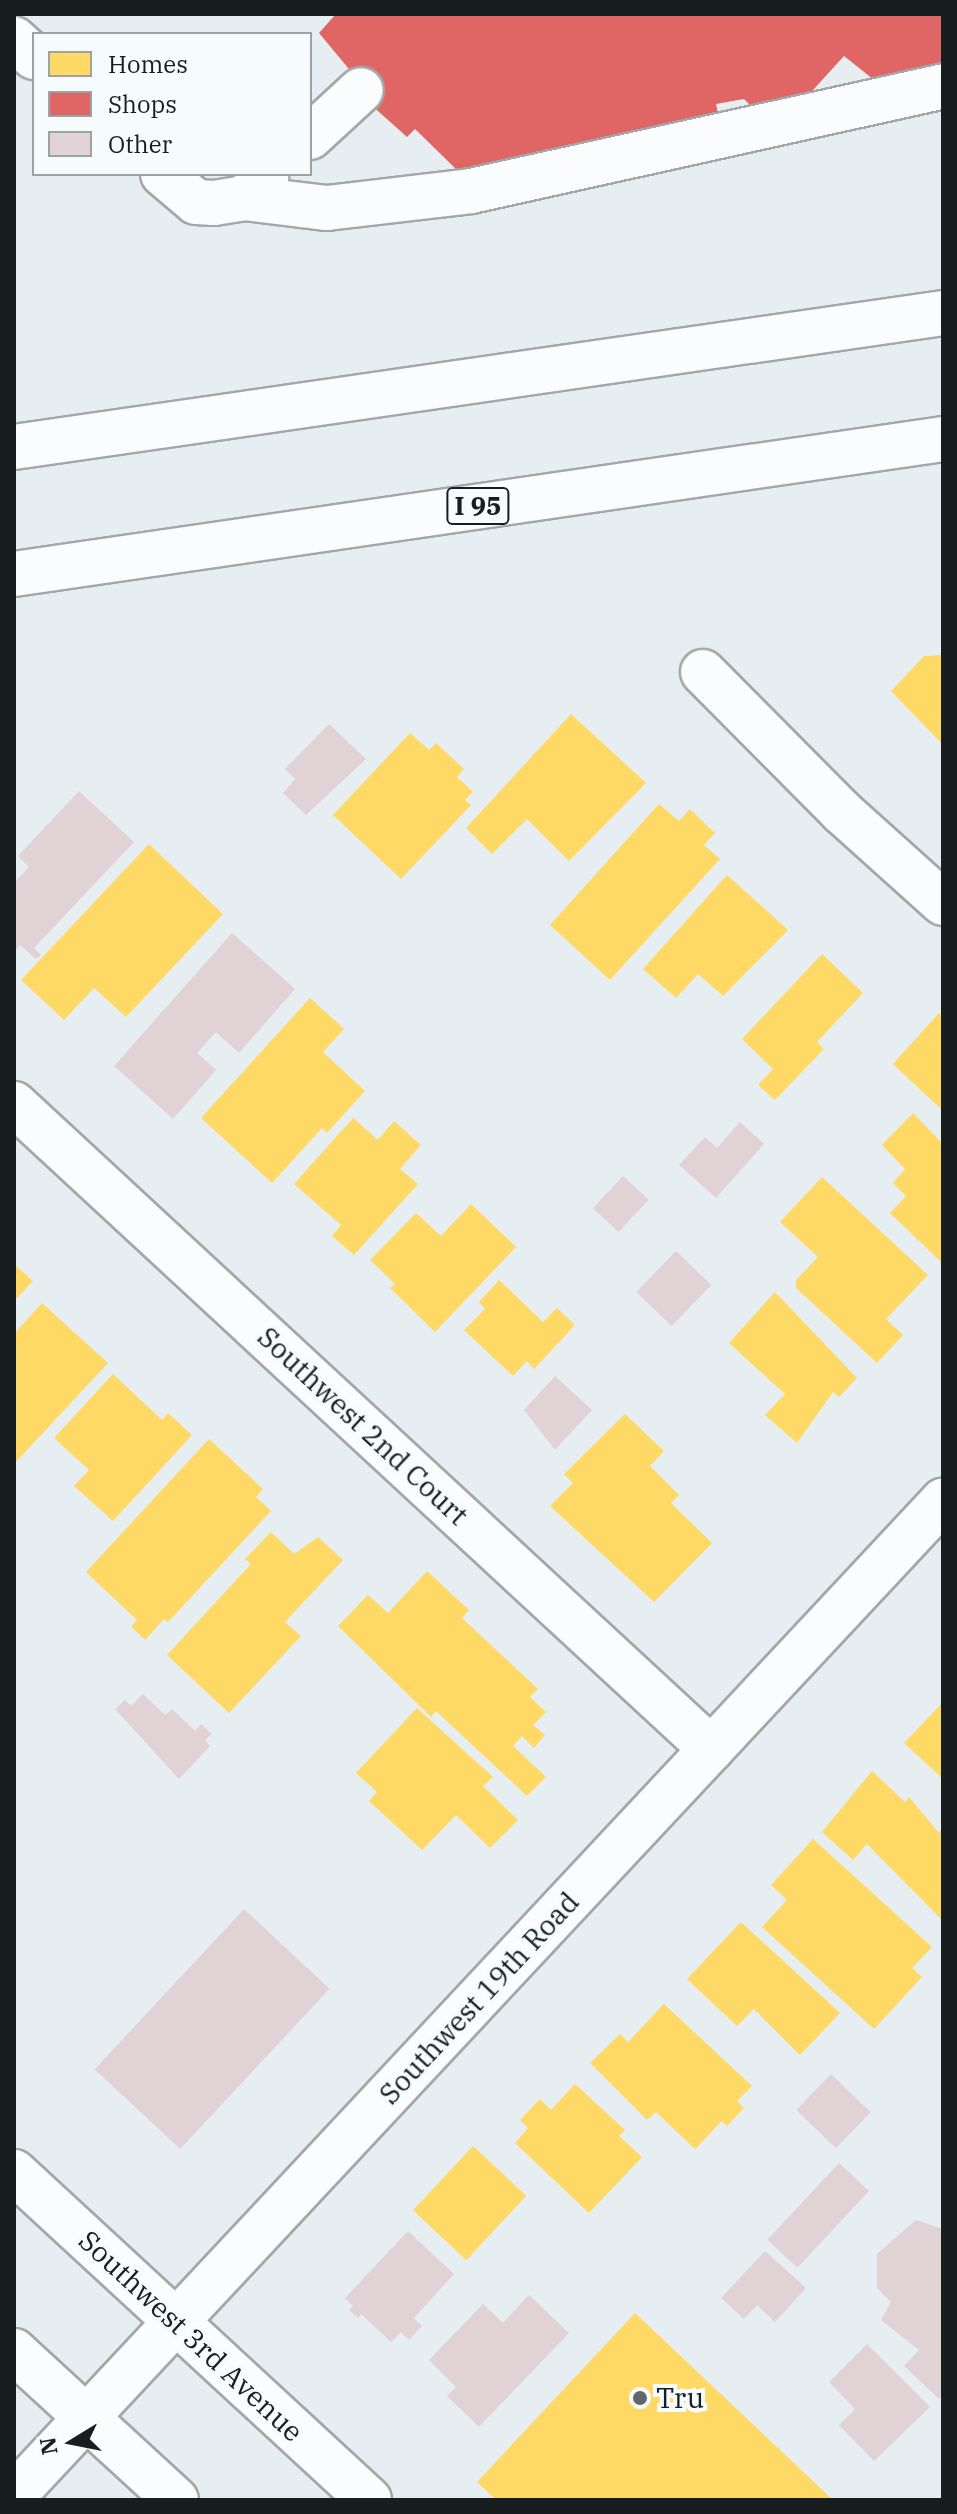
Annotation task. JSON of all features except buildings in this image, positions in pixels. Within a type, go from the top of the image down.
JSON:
[{"type":"main road","points":[[14,39],[32,55]]},
{"type":"main road","points":[[169,180],[196,202],[257,186],[327,208],[471,191],[943,86]]},
{"type":"main road","points":[[312,135],[361,90]]},
{"type":"main road","points":[[14,447],[943,313]]},
{"type":"main road","name":"I 95","points":[[14,574],[943,439]]},
{"type":"main road","points":[[703,672],[842,812],[943,903]]},
{"type":"main road","name":"Southwest 2nd Court","points":[[14,1104],[711,1749]]},
{"type":"main road","name":"Southwest 19th Road","points":[[14,2495],[943,1501]]},
{"type":"main road","name":"Southwest 3rd Avenue","points":[[14,2172],[369,2500]]},
{"type":"main road","points":[[14,2351],[176,2500]]},
{"type":"place","name":"Tru","points":[[640,2398]]}]
